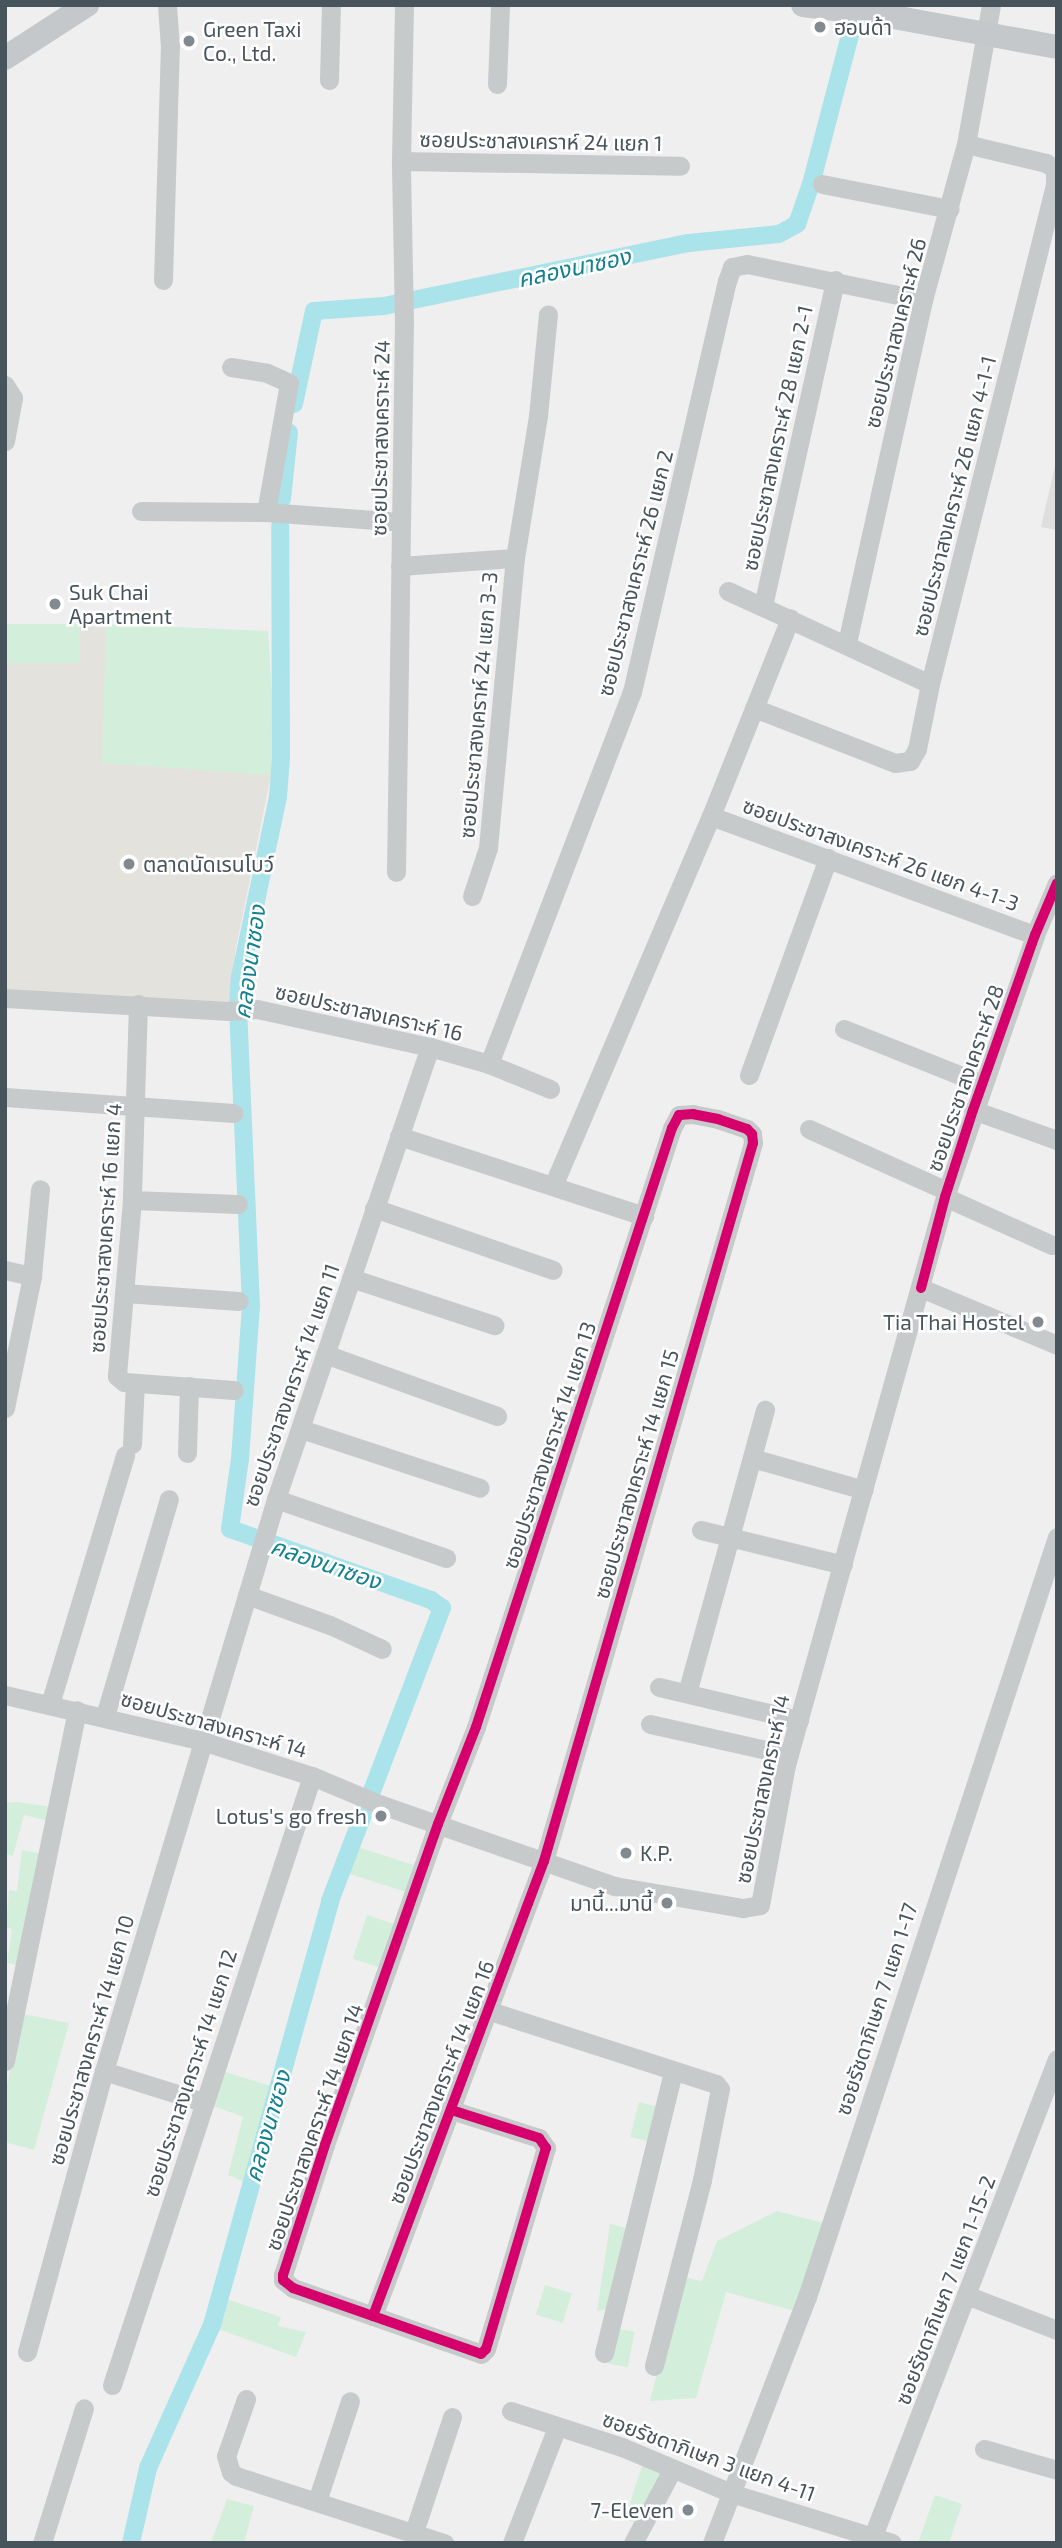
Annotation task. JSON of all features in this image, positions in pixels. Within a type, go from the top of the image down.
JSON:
[{"type":"main road","points":[[5,58],[87,5]]},
{"type":"main road","points":[[803,5],[855,11],[1057,47]]},
{"type":"street","points":[[163,280],[170,47],[167,5]]},
{"type":"street","points":[[329,80],[331,5]]},
{"type":"street","name":"ซอยประชาสงเคราะห์ 24","points":[[396,872],[404,323],[401,161],[404,5]]},
{"type":"street","points":[[497,84],[500,5]]},
{"type":"street","name":"ซอยประชาสงเคราะห์ 26","points":[[847,643],[923,300],[966,144],[991,5]]},
{"type":"street","name":"ซอยประชาสงเคราะห์ 26 แยก 4-1-1","points":[[754,708],[895,763],[910,761],[918,749],[930,684],[1055,185],[1055,169],[1046,163],[966,144]]},
{"type":"street","name":"ซอยประชาสงเคราห์ 24 แยก 1","points":[[401,161],[680,166]]},
{"type":"street","points":[[822,184],[950,209]]},
{"type":"street","name":"ซอยประชาสงเคราะห์ 26 แยก 2","points":[[489,1064],[632,692],[726,281],[732,267],[747,264],[923,300]]},
{"type":"street","name":"ซอยประชาสงเคราะห์ 28 แยก 2-1","points":[[763,606],[835,280]]},
{"type":"street","name":"ซอยประชาสงเคราห์ 24 แยก 3-3","points":[[472,896],[488,848],[514,558],[538,416],[548,314]]},
{"type":"street","points":[[232,367],[267,373],[289,383],[266,512]]},
{"type":"street","points":[[5,385],[13,398],[5,440]]},
{"type":"street","points":[[141,511],[266,512],[401,522]]},
{"type":"street","points":[[400,566],[514,558]]},
{"type":"street","points":[[728,591],[847,643],[930,684]]},
{"type":"street","points":[[554,1186],[711,816],[790,618]]},
{"type":"street","name":"ซอยประชาสงเคราะห์ 26 แยก 4-1-3","points":[[711,816],[1035,935]]},
{"type":"street","points":[[749,1074],[828,858]]},
{"type":"street","name":"ซอยประชาสงเคราะห์ 28","points":[[921,1288],[946,1194],[973,1110],[1035,935],[1055,893]]},
{"type":"street","name":"ซอยประชาสงเคราะห์ 16","points":[[5,998],[229,1011],[257,1009],[430,1047],[489,1064],[550,1089]]},
{"type":"street","name":"ซอยประชาสงเคราะห์ 16 แยก 4","points":[[135,1382],[120,1381],[117,1376],[132,1200],[138,1004]]},
{"type":"street","points":[[844,1029],[982,1084]]},
{"type":"street","name":"ซอยประชาสงเคราะห์ 14 แยก 11","points":[[202,1741],[276,1499],[430,1047]]},
{"type":"street","points":[[5,1097],[233,1113]]},
{"type":"street","points":[[973,1110],[1057,1140]]},
{"type":"street","name":"ซอยประชาสงเคราะห์ 14 แยก 13","points":[[438,1824],[477,1727],[672,1128],[679,1115],[693,1114],[718,1119]]},
{"type":"street","name":"ซอยประชาสงเคราะห์ 14 แยก 15","points":[[544,1861],[753,1143],[752,1134],[747,1129],[718,1119]]},
{"type":"street","points":[[809,1129],[1052,1245]]},
{"type":"street","points":[[399,1136],[644,1216]]},
{"type":"street","points":[[5,1408],[32,1276],[40,1189]]},
{"type":"street","points":[[132,1200],[237,1204]]},
{"type":"street","points":[[374,1208],[553,1270]]},
{"type":"street","points":[[5,1270],[32,1276]]},
{"type":"street","points":[[351,1278],[494,1325]]},
{"type":"street","points":[[921,1288],[1057,1345]]},
{"type":"street","name":"ซอยประชาสงเคราะห์ 14","points":[[5,1695],[202,1741],[312,1776],[371,1800],[615,1886],[743,1908],[760,1905],[789,1755],[921,1288]]},
{"type":"street","points":[[125,1293],[239,1301]]},
{"type":"street","points":[[325,1354],[497,1416]]},
{"type":"street","points":[[50,1704],[129,1450],[135,1382],[234,1390]]},
{"type":"street","points":[[187,1453],[189,1386]]},
{"type":"street","points":[[687,1693],[765,1410]]},
{"type":"street","points":[[301,1429],[480,1488]]},
{"type":"street","points":[[752,1458],[864,1490]]},
{"type":"street","points":[[104,1716],[169,1499]]},
{"type":"street","points":[[276,1499],[446,1558]]},
{"type":"street","points":[[701,1530],[843,1565]]},
{"type":"street","name":"ซอยรัชดาภิเษก 7 แยก 1-17","points":[[712,2543],[734,2494],[807,2297],[1057,1537]]},
{"type":"street","points":[[247,1595],[330,1625],[382,1648]]},
{"type":"street","points":[[659,1687],[799,1720]]},
{"type":"street","points":[[5,2061],[77,1710]]},
{"type":"street","points":[[650,1724],[789,1755]]},
{"type":"street","name":"ซอยประชาสงเคราะห์ 14 แยก 10","points":[[27,2352],[104,2071],[202,1741]]},
{"type":"street","name":"ซอยประชาสงเคราะห์ 14 แยก 12","points":[[112,2385],[312,1776]]},
{"type":"street","name":"ซอยประชาสงเคราะห์ 14 แยก 14","points":[[438,1824],[325,2146],[283,2280],[293,2288],[481,2354],[486,2349],[546,2148],[539,2138],[451,2110]]},
{"type":"street","name":"ซอยประชาสงเคราะห์ 14 แยก 16","points":[[373,2316],[490,2011],[544,1861]]},
{"type":"street","points":[[490,2011],[716,2084],[720,2089],[702,2180],[654,2366]]},
{"type":"street","name":"ซอยรัชดาภิเษก 7 แยก 1-15-2","points":[[882,2540],[966,2295],[1057,2059]]},
{"type":"street","points":[[104,2071],[203,2102]]},
{"type":"street","points":[[604,2353],[673,2072]]},
{"type":"street","points":[[966,2295],[1057,2330]]},
{"type":"street","points":[[246,2399],[226,2456],[229,2468],[236,2476],[443,2543]]},
{"type":"street","points":[[317,2501],[350,2401]]},
{"type":"street","points":[[41,2543],[84,2408]]},
{"type":"street","name":"ซอยรัชดาภิเษก 3 แยก 4-11","points":[[511,2411],[622,2447],[734,2494],[882,2540]]},
{"type":"street","points":[[414,2532],[452,2417]]},
{"type":"street","points":[[512,2543],[557,2427]]},
{"type":"street","points":[[984,2449],[1057,2470]]},
{"type":"street","points":[[633,2543],[672,2470]]},
{"type":"shaded area","points":[[1057,457],[1057,530],[1041,527]]},
{"type":"shaded area","name":"ตลาดนัดเรนโบว์","points":[[5,624],[268,631],[275,755],[235,953],[234,1003],[5,990]]},
{"type":"green space","points":[[5,624],[80,624],[80,663],[5,663]]},
{"type":"green space","points":[[106,624],[268,631],[275,755],[270,775],[102,763]]},
{"type":"green space","points":[[5,1803],[53,1807],[49,1821],[24,1815],[13,1856],[5,1854]]},
{"type":"green space","points":[[358,1847],[420,1867],[411,1894],[349,1874]]},
{"type":"green space","points":[[22,1850],[43,1854],[22,1966],[7,1963],[12,1929],[6,1927],[9,1890],[17,1891]]},
{"type":"green space","points":[[367,1915],[397,1925],[383,1969],[353,1959]]},
{"type":"green space","points":[[23,2014],[69,2023],[34,2150],[5,2142],[5,2094]]},
{"type":"green space","points":[[219,2070],[271,2086],[244,2182],[228,2175],[243,2117],[208,2104]]},
{"type":"green space","points":[[639,2102],[659,2107],[651,2142],[630,2137]]},
{"type":"green space","points":[[777,2211],[823,2223],[795,2311],[726,2292],[696,2398],[650,2401],[681,2277],[702,2281],[717,2241]]},
{"type":"green space","points":[[610,2224],[630,2229],[607,2309],[597,2311]]},
{"type":"green space","points":[[545,2285],[572,2293],[563,2323],[536,2315]]},
{"type":"green space","points":[[223,2298],[281,2317],[278,2326],[306,2332],[296,2357],[215,2328]]},
{"type":"green space","points":[[615,2328],[635,2332],[628,2367],[608,2363]]},
{"type":"green space","points":[[642,2466],[661,2472],[644,2525],[625,2519]]},
{"type":"green space","points":[[935,2495],[962,2504],[949,2543],[918,2543]]},
{"type":"green space","points":[[227,2499],[254,2506],[244,2543],[211,2543]]},
{"type":"waterway","name":"คลองนาซอง","points":[[294,404],[314,311],[384,306],[689,243],[779,234],[797,224],[811,184],[858,5]]},
{"type":"waterway","name":"คลองนาซอง","points":[[282,499],[289,432]]},
{"type":"waterway","name":"คลองนาซอง","points":[[131,2543],[148,2468],[212,2325],[330,1901],[442,1608],[431,1600],[230,1529],[240,1459],[251,1306],[238,1004],[240,977],[278,797],[281,757],[280,526]]},
{"type":"cycle path","points":[[921,1288],[945,1197],[973,1110],[1035,935],[1057,883]]},
{"type":"cycle path","points":[[373,2316],[544,1861],[753,1143],[752,1134],[747,1129],[718,1119],[693,1114],[679,1115],[672,1128],[476,1727],[438,1824],[325,2145],[283,2275],[283,2280],[293,2288],[481,2354],[486,2349],[546,2148],[539,2138],[451,2110]]},
{"type":"place","name":"ฮอนด้า","points":[[820,27]]},
{"type":"place","name":"Green Taxi Co., Ltd.","points":[[189,41]]},
{"type":"place","name":"Suk Chai Apartment","points":[[55,604]]},
{"type":"place","name":"ตลาดนัดเรนโบว์","points":[[129,864]]},
{"type":"place","name":"Tia Thai Hostel","points":[[1038,1322]]},
{"type":"place","name":"Lotus's go fresh","points":[[381,1816]]},
{"type":"place","name":"K.P.","points":[[626,1853]]},
{"type":"place","name":"มานี้...มานี้","points":[[667,1903]]},
{"type":"place","name":"7-Eleven","points":[[688,2510]]}]
